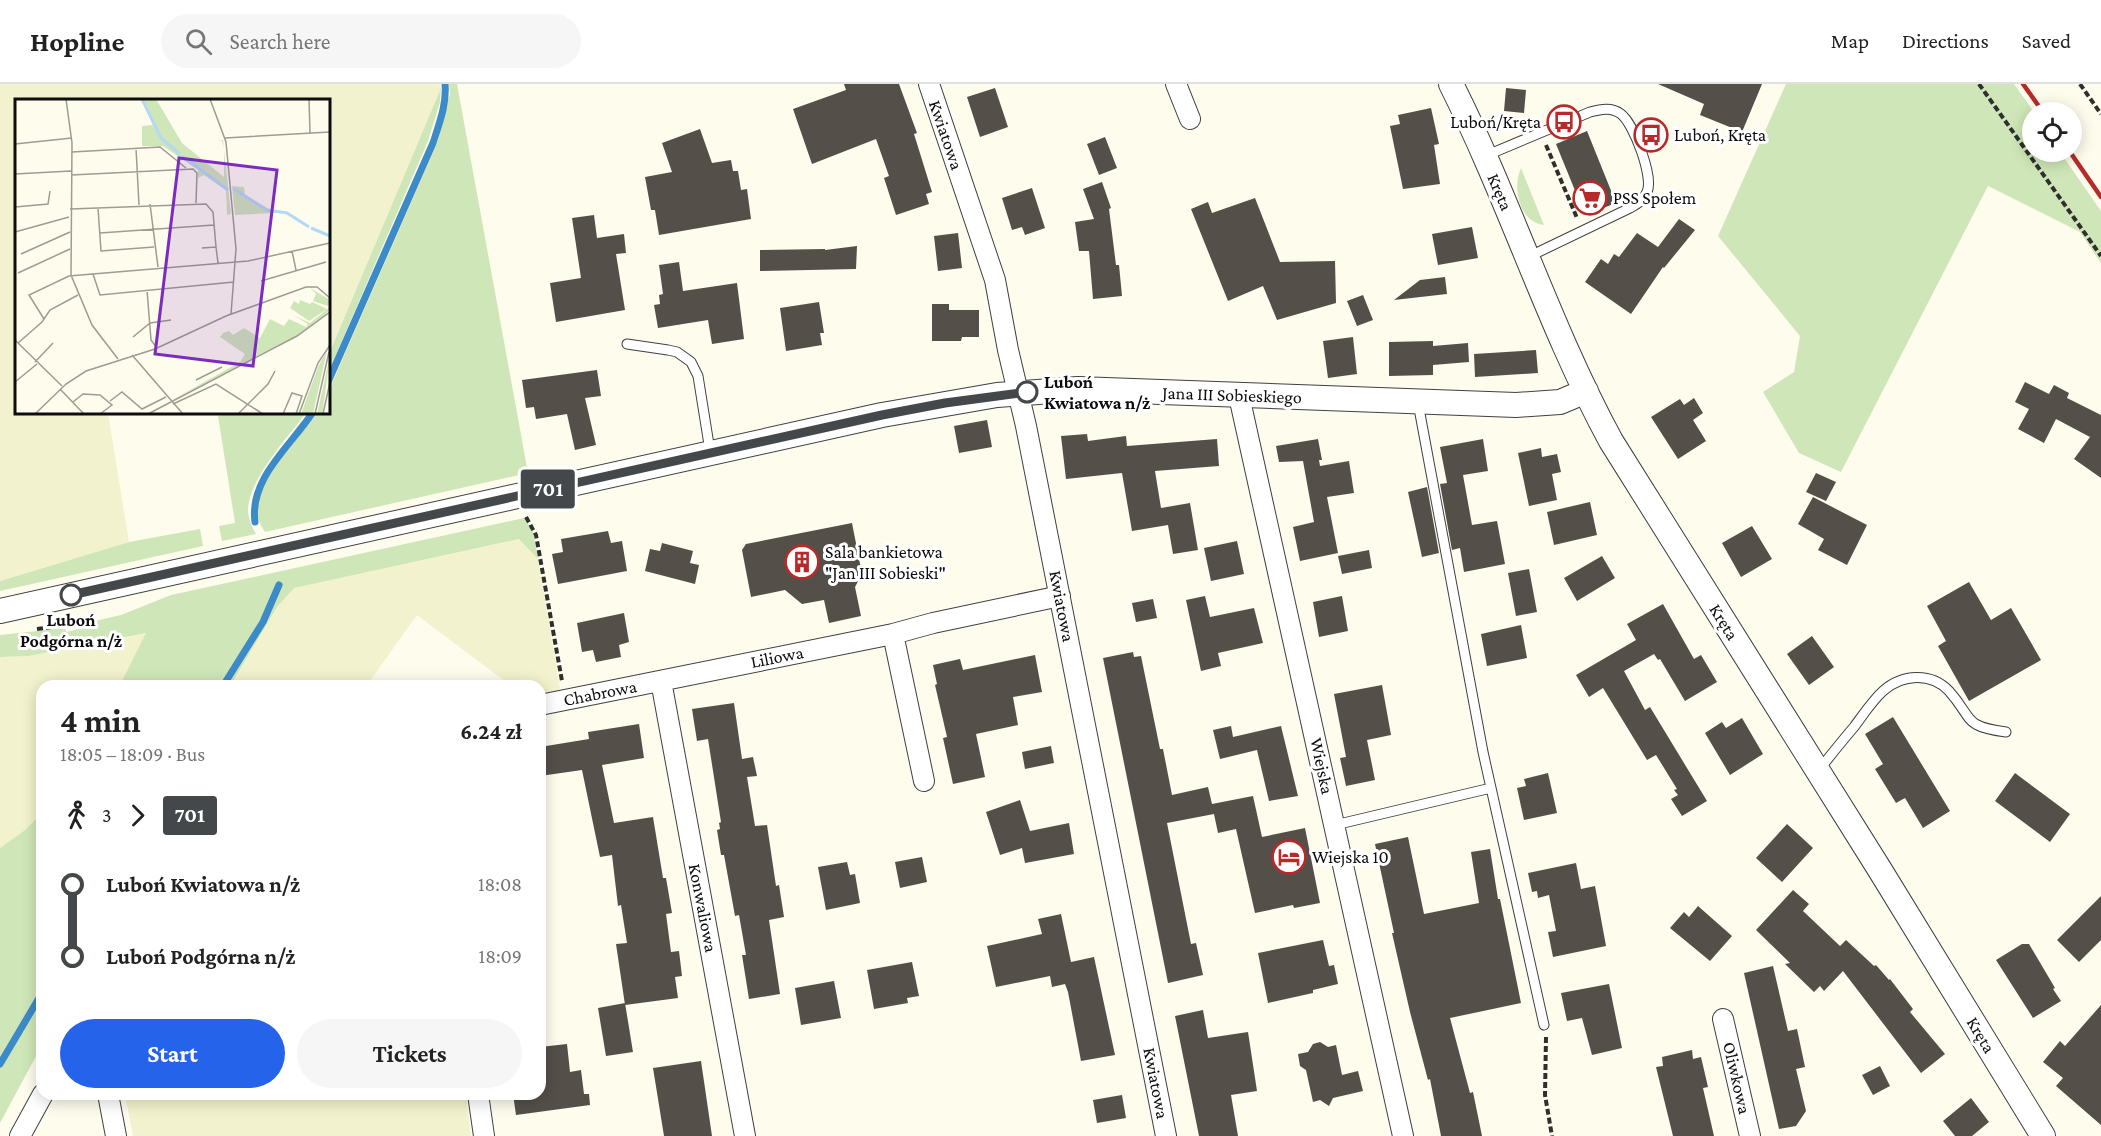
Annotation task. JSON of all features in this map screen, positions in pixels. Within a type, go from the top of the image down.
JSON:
[{"type":"street","name":"Kwiatowa","points":[[929,84],[995,280],[1060,596],[1166,1136]]},
{"type":"street","points":[[1176,84],[1190,119]]},
{"type":"street","name":"Kręta","points":[[1451,84],[1485,156],[1586,392],[1622,460],[1818,771],[2037,1134]]},
{"type":"street","name":"Jana III Sobieskiego","points":[[0,611],[917,408],[1018,392],[1078,389],[1533,405],[1560,402],[1586,392]]},
{"type":"street","name":"Wiejska","points":[[1239,396],[1403,1136]]},
{"type":"street","name":"Liliowa","points":[[661,681],[893,634],[933,623],[1060,596]]},
{"type":"street","points":[[893,634],[924,781]]},
{"type":"street","name":"Chabrowa","points":[[546,704],[661,681]]},
{"type":"street","name":"Konwaliowa","points":[[661,681],[745,1136]]},
{"type":"street","name":"Oliwkowa","points":[[1723,1019],[1750,1136]]},
{"type":"street","points":[[20,1136],[40,1100]]},
{"type":"street","points":[[109,1100],[116,1136]]},
{"type":"street","points":[[479,1100],[484,1136]]},
{"type":"lane","points":[[1485,156],[1573,118],[1601,109],[1613,110],[1628,121],[1648,170],[1648,192],[1630,208],[1528,256]]},
{"type":"lane","points":[[627,344],[668,350],[691,362],[698,376],[710,454]]},
{"type":"lane","points":[[1418,401],[1491,788],[1544,1025]]},
{"type":"lane","points":[[1818,771],[1883,691],[1905,679],[1919,677],[1941,684],[1972,723],[1982,728],[2006,732]]},
{"type":"lane","points":[[1335,825],[1491,788]]},
{"type":"path","points":[[1979,84],[2101,256]]},
{"type":"path","points":[[2080,84],[2101,114]]},
{"type":"path","points":[[1540,132],[1582,230]]},
{"type":"path","points":[[523,512],[536,535],[565,700]]},
{"type":"path","points":[[1544,1025],[1547,1050],[1546,1108],[1552,1136]]},
{"type":"green space","points":[[0,84],[440,84],[441,88],[330,352],[330,99],[15,99],[15,414],[108,414],[129,542],[0,581]]},
{"type":"green space","points":[[449,84],[457,84],[528,473],[265,532],[258,519],[257,511],[264,485],[316,414],[330,414],[330,388],[437,143],[450,94]]},
{"type":"green space","points":[[1786,84],[2014,84],[2027,102],[2022,102],[2022,162],[2067,162],[2101,211],[2101,263],[2080,232],[1988,186],[1841,472],[1799,453],[1763,392],[1794,372],[1800,336],[1718,236]]},
{"type":"green space","points":[[441,88],[440,102],[428,141],[330,369],[330,352]]},
{"type":"green space","points":[[1521,168],[1544,225],[1535,223],[1523,211],[1517,185]]},
{"type":"green space","points":[[305,414],[270,460],[254,487],[249,500],[248,512],[256,534],[222,541],[219,526],[235,523],[218,416]]},
{"type":"green space","points":[[524,518],[533,531],[538,559],[519,539],[294,588],[277,607],[234,680],[122,680],[146,633],[29,656],[0,657],[0,635],[65,628],[66,632],[87,627],[86,623],[121,615],[171,595]]},
{"type":"green space","points":[[200,529],[203,546],[0,591],[0,581],[129,542]]},
{"type":"green space","points":[[520,539],[538,559],[560,688],[555,696],[546,698],[546,680],[503,680],[417,615],[371,680],[234,680],[277,607],[293,588]]},
{"type":"green space","points":[[147,633],[123,680],[36,680],[36,819],[0,848],[0,657],[29,656]]},
{"type":"green space","points":[[36,819],[36,1056],[0,1123],[0,848]]},
{"type":"green space","points":[[126,1100],[467,1100],[471,1136],[133,1136]]},
{"type":"building","points":[[844,84],[899,84],[917,133],[914,134],[932,192],[926,194],[929,204],[896,215],[884,178],[889,176],[876,139],[812,164],[793,109],[846,90]]},
{"type":"building","points":[[1658,84],[1762,84],[1742,132],[1700,115],[1704,104]]},
{"type":"building","points":[[995,88],[1008,127],[980,137],[967,97]]},
{"type":"building","points":[[1506,88],[1526,90],[1524,113],[1504,111]]},
{"type":"building","points":[[1431,108],[1439,144],[1434,145],[1440,184],[1403,189],[1390,126],[1400,124],[1398,115]]},
{"type":"building","points":[[700,129],[712,163],[731,160],[733,171],[738,171],[741,190],[747,189],[751,219],[659,235],[655,210],[651,210],[645,177],[672,172],[662,143]]},
{"type":"building","points":[[1587,131],[1616,203],[1585,215],[1556,144]]},
{"type":"building","points":[[1105,137],[1117,168],[1099,175],[1087,144]]},
{"type":"building","points":[[1102,182],[1111,208],[1109,209],[1116,265],[1119,265],[1122,296],[1093,299],[1089,251],[1079,251],[1075,222],[1094,219],[1083,189]]},
{"type":"building","points":[[1032,188],[1045,228],[1025,235],[1022,227],[1012,230],[1002,198]]},
{"type":"building","points":[[1255,198],[1280,262],[1335,261],[1336,303],[1277,320],[1263,286],[1228,301],[1191,209],[1208,202],[1212,213]]},
{"type":"building","points":[[594,215],[597,238],[624,234],[626,253],[616,254],[625,310],[556,322],[550,283],[581,278],[572,218]]},
{"type":"building","points":[[1679,219],[1695,230],[1663,267],[1631,314],[1585,282],[1601,259],[1608,264],[1614,254],[1619,257],[1637,233],[1658,247]]},
{"type":"building","points":[[1472,227],[1478,258],[1438,265],[1432,234]]},
{"type":"building","points":[[958,233],[962,268],[938,271],[934,236]]},
{"type":"building","points":[[857,246],[856,269],[760,271],[760,250],[825,250]]},
{"type":"building","points":[[679,262],[683,291],[737,283],[744,339],[712,344],[708,320],[658,328],[654,305],[660,304],[659,295],[663,294],[659,265]]},
{"type":"building","points":[[1445,277],[1447,294],[1394,300],[1420,280]]},
{"type":"building","points":[[1363,295],[1373,320],[1357,326],[1347,301]]},
{"type":"building","points":[[819,302],[824,333],[820,333],[822,345],[786,351],[780,308]]},
{"type":"building","points":[[932,304],[949,304],[949,310],[979,310],[979,337],[962,337],[961,341],[932,341]]},
{"type":"building","points":[[1353,337],[1357,374],[1328,378],[1323,341]]},
{"type":"building","points":[[1433,341],[1433,346],[1468,343],[1469,362],[1433,365],[1433,375],[1389,376],[1389,342]]},
{"type":"building","points":[[1536,350],[1538,373],[1475,377],[1474,354]]},
{"type":"building","points":[[597,370],[601,396],[585,398],[596,445],[575,450],[567,414],[536,419],[534,407],[526,408],[522,380]]},
{"type":"building","points":[[2025,382],[2049,394],[2054,385],[2069,393],[2067,398],[2101,415],[2101,478],[2074,459],[2090,437],[2056,419],[2044,443],[2018,429],[2029,409],[2015,402]]},
{"type":"building","points":[[1694,398],[1703,413],[1693,420],[1706,441],[1678,459],[1651,417],[1680,399],[1684,405]]},
{"type":"building","points":[[987,420],[992,447],[959,453],[954,426]]},
{"type":"building","points":[[1087,434],[1088,441],[1126,436],[1127,446],[1217,439],[1219,466],[1155,471],[1161,508],[1190,503],[1198,550],[1173,554],[1168,525],[1132,531],[1122,473],[1066,479],[1061,436]]},
{"type":"building","points":[[1318,439],[1322,460],[1319,460],[1320,466],[1349,461],[1354,493],[1327,497],[1338,553],[1300,561],[1293,527],[1314,522],[1303,461],[1279,462],[1276,446]]},
{"type":"building","points":[[1483,439],[1488,471],[1463,475],[1472,525],[1497,521],[1505,564],[1464,572],[1460,548],[1452,550],[1440,484],[1447,483],[1440,447]]},
{"type":"building","points":[[1541,448],[1542,457],[1557,454],[1561,472],[1552,474],[1557,500],[1529,506],[1518,453]]},
{"type":"building","points":[[1816,473],[1836,482],[1826,501],[1806,492]]},
{"type":"building","points":[[1427,487],[1439,553],[1422,557],[1408,492]]},
{"type":"building","points":[[1813,497],[1867,525],[1847,565],[1818,550],[1824,539],[1798,524]]},
{"type":"building","points":[[1590,502],[1597,535],[1554,545],[1547,512]]},
{"type":"building","name":"Sala bankietowa \"Jan III Sobieski\"","points":[[852,523],[862,574],[855,587],[861,616],[829,623],[824,600],[802,604],[785,590],[751,597],[742,550],[746,544]]},
{"type":"building","points":[[1752,526],[1772,559],[1741,577],[1722,543]]},
{"type":"building","points":[[608,531],[611,543],[622,541],[627,571],[558,584],[552,554],[563,552],[561,539]]},
{"type":"building","points":[[1237,541],[1244,574],[1211,581],[1204,548]]},
{"type":"building","points":[[662,543],[693,551],[690,563],[699,565],[695,584],[645,571],[650,549],[660,551]]},
{"type":"building","points":[[1369,550],[1372,568],[1342,574],[1338,556]]},
{"type":"building","points":[[1602,556],[1615,578],[1577,601],[1564,578]]},
{"type":"building","points":[[1529,569],[1537,612],[1516,616],[1508,573]]},
{"type":"building","points":[[1969,582],[1991,620],[2011,608],[2041,660],[1969,701],[1938,646],[1946,641],[1927,606]]},
{"type":"building","points":[[1205,596],[1210,617],[1254,608],[1263,643],[1218,653],[1221,666],[1201,671],[1186,600]]},
{"type":"building","points":[[1342,596],[1348,631],[1319,637],[1313,602]]},
{"type":"building","points":[[1153,599],[1157,618],[1136,622],[1132,603]]},
{"type":"building","points":[[1663,604],[1694,659],[1701,655],[1717,682],[1685,701],[1660,659],[1658,660],[1654,654],[1624,671],[1645,710],[1650,707],[1707,801],[1682,816],[1671,799],[1678,795],[1674,790],[1677,789],[1656,755],[1647,760],[1603,688],[1589,697],[1576,675],[1636,640],[1627,624]]},
{"type":"building","points":[[624,613],[629,642],[619,645],[621,657],[596,662],[593,650],[582,652],[577,623]]},
{"type":"building","points":[[1521,625],[1527,658],[1487,666],[1481,634]]},
{"type":"building","points":[[1812,636],[1834,667],[1809,685],[1787,654]]},
{"type":"building","points":[[1133,652],[1134,657],[1141,656],[1172,795],[1208,787],[1212,804],[1253,796],[1262,837],[1305,828],[1320,903],[1294,908],[1293,905],[1255,913],[1236,829],[1218,833],[1214,814],[1167,823],[1191,944],[1196,943],[1203,975],[1168,983],[1103,658]]},
{"type":"building","points":[[1035,655],[1042,692],[1013,697],[1018,725],[976,734],[985,777],[953,784],[943,738],[947,737],[935,685],[937,684],[933,665],[960,659],[963,670]]},
{"type":"building","points":[[1382,685],[1391,735],[1367,740],[1375,780],[1346,786],[1340,758],[1346,757],[1334,694]]},
{"type":"building","points":[[734,703],[742,759],[753,757],[757,776],[747,777],[755,826],[767,825],[776,886],[779,885],[784,917],[769,920],[780,994],[749,999],[742,955],[746,955],[739,915],[735,916],[717,830],[720,829],[719,823],[721,822],[708,739],[697,741],[692,709]]},
{"type":"building","points":[[1893,717],[1950,811],[1923,828],[1905,798],[1896,803],[1875,769],[1883,764],[1865,734]]},
{"type":"building","points":[[1742,718],[1763,754],[1730,775],[1705,733],[1722,722],[1726,728]]},
{"type":"building","points":[[639,724],[644,758],[602,765],[614,823],[653,817],[663,878],[666,878],[672,913],[666,914],[671,952],[679,951],[682,976],[675,977],[678,998],[625,1005],[616,944],[627,943],[621,905],[618,906],[612,855],[600,857],[582,770],[546,775],[546,746],[589,739],[588,732]]},
{"type":"building","points":[[1231,726],[1233,737],[1281,726],[1298,796],[1269,801],[1257,750],[1220,759],[1213,730]]},
{"type":"building","points":[[1051,746],[1054,763],[1025,769],[1022,752]]},
{"type":"building","points":[[1548,773],[1557,813],[1524,820],[1517,788],[1526,786],[1524,779]]},
{"type":"building","points":[[2015,773],[2070,814],[2050,842],[1995,801]]},
{"type":"building","points":[[1020,800],[1030,831],[1069,823],[1074,854],[1025,863],[1022,848],[1000,855],[986,812]]},
{"type":"building","points":[[1787,824],[1813,848],[1782,882],[1756,858]]},
{"type":"building","points":[[1408,837],[1424,914],[1479,903],[1471,852],[1490,849],[1498,899],[1500,899],[1521,1003],[1450,1018],[1470,1093],[1473,1092],[1482,1136],[1441,1136],[1430,1079],[1428,1080],[1410,1012],[1375,844]]},
{"type":"building","points":[[922,857],[927,882],[900,888],[895,862]]},
{"type":"building","points":[[847,862],[850,875],[855,874],[860,903],[826,910],[818,867]]},
{"type":"building","points":[[1576,863],[1581,889],[1595,886],[1606,946],[1553,957],[1548,932],[1556,931],[1549,895],[1538,898],[1537,891],[1532,892],[1528,873]]},
{"type":"building","points":[[1793,890],[1809,904],[1803,911],[1840,946],[1846,940],[1890,979],[1913,1009],[1910,1012],[1945,1054],[1921,1073],[1843,971],[1824,991],[1820,986],[1814,992],[1785,964],[1790,963],[1756,930]]},
{"type":"building","points":[[2101,896],[2101,940],[2079,962],[2057,940]]},
{"type":"building","points":[[1698,906],[1732,936],[1710,961],[1670,928],[1684,912],[1689,917]]},
{"type":"building","points":[[1061,914],[1071,962],[1094,957],[1115,1055],[1081,1061],[1065,984],[1052,987],[1050,976],[996,987],[987,946],[1042,934],[1038,919]]},
{"type":"building","points":[[1323,940],[1329,966],[1334,965],[1338,984],[1313,990],[1313,993],[1268,1003],[1258,953]]},
{"type":"building","points":[[2022,944],[2029,944],[2061,1001],[2033,1018],[1996,960]]},
{"type":"building","points":[[912,962],[919,996],[907,998],[908,1003],[874,1009],[867,970]]},
{"type":"building","points":[[1773,966],[1788,1031],[1797,1029],[1805,1067],[1796,1069],[1806,1111],[1796,1126],[1779,1129],[1744,973]]},
{"type":"building","points":[[834,981],[841,1018],[801,1025],[795,988]]},
{"type":"building","points":[[1609,984],[1622,1048],[1592,1055],[1582,1018],[1567,1021],[1561,993]]},
{"type":"building","points":[[625,1003],[633,1052],[606,1056],[598,1008]]},
{"type":"building","points":[[2101,1005],[2101,1125],[2056,1086],[2063,1078],[2043,1062],[2060,1041],[2065,1046]]},
{"type":"building","points":[[1203,1010],[1208,1038],[1248,1032],[1257,1091],[1231,1095],[1238,1136],[1199,1136],[1175,1016]]},
{"type":"building","points":[[1320,1042],[1328,1047],[1336,1045],[1342,1075],[1358,1071],[1363,1091],[1333,1098],[1329,1106],[1320,1100],[1313,1102],[1306,1070],[1300,1066],[1298,1054],[1308,1052],[1313,1044]]},
{"type":"building","points":[[567,1044],[570,1072],[581,1070],[584,1094],[589,1094],[590,1105],[516,1115],[514,1100],[546,1100],[546,1046]]},
{"type":"building","points":[[1692,1050],[1693,1059],[1701,1057],[1708,1087],[1703,1088],[1714,1136],[1673,1136],[1656,1067],[1663,1066],[1662,1057]]},
{"type":"building","points":[[701,1061],[712,1136],[664,1136],[653,1068]]},
{"type":"building","points":[[1880,1066],[1890,1086],[1873,1095],[1862,1075]]},
{"type":"building","points":[[1122,1095],[1126,1118],[1097,1123],[1093,1100]]},
{"type":"building","points":[[1971,1098],[1989,1122],[1972,1136],[1955,1136],[1943,1121]]},
{"type":"waterway","points":[[330,377],[433,143],[444,106],[445,84]]},
{"type":"waterway","points":[[255,522],[258,491],[265,477],[312,414]]},
{"type":"waterway","points":[[227,680],[263,622],[279,585]]},
{"type":"waterway","points":[[0,1064],[36,1003]]},
{"type":"railway","points":[[2023,84],[2036,102]]},
{"type":"railway","points":[[2077,162],[2101,197]]},
{"type":"bus line","name":"701","points":[[71,595],[882,415],[945,403],[1027,392]]},
{"type":"place","name":"Luboń/Kręta","points":[[1564,122]]},
{"type":"place","name":"Luboń, Kręta","points":[[1651,135]]},
{"type":"place","name":"PSS Społem","points":[[1590,198]]},
{"type":"place","name":"Luboń Kwiatowa n/ż","points":[[1027,392]]},
{"type":"place","name":"Sala bankietowa \"Jan III Sobieski\"","points":[[802,562]]},
{"type":"place","name":"Luboń Podgórna n/ż","points":[[71,595]]},
{"type":"place","name":"Wiejska 10","points":[[1289,857]]}]
